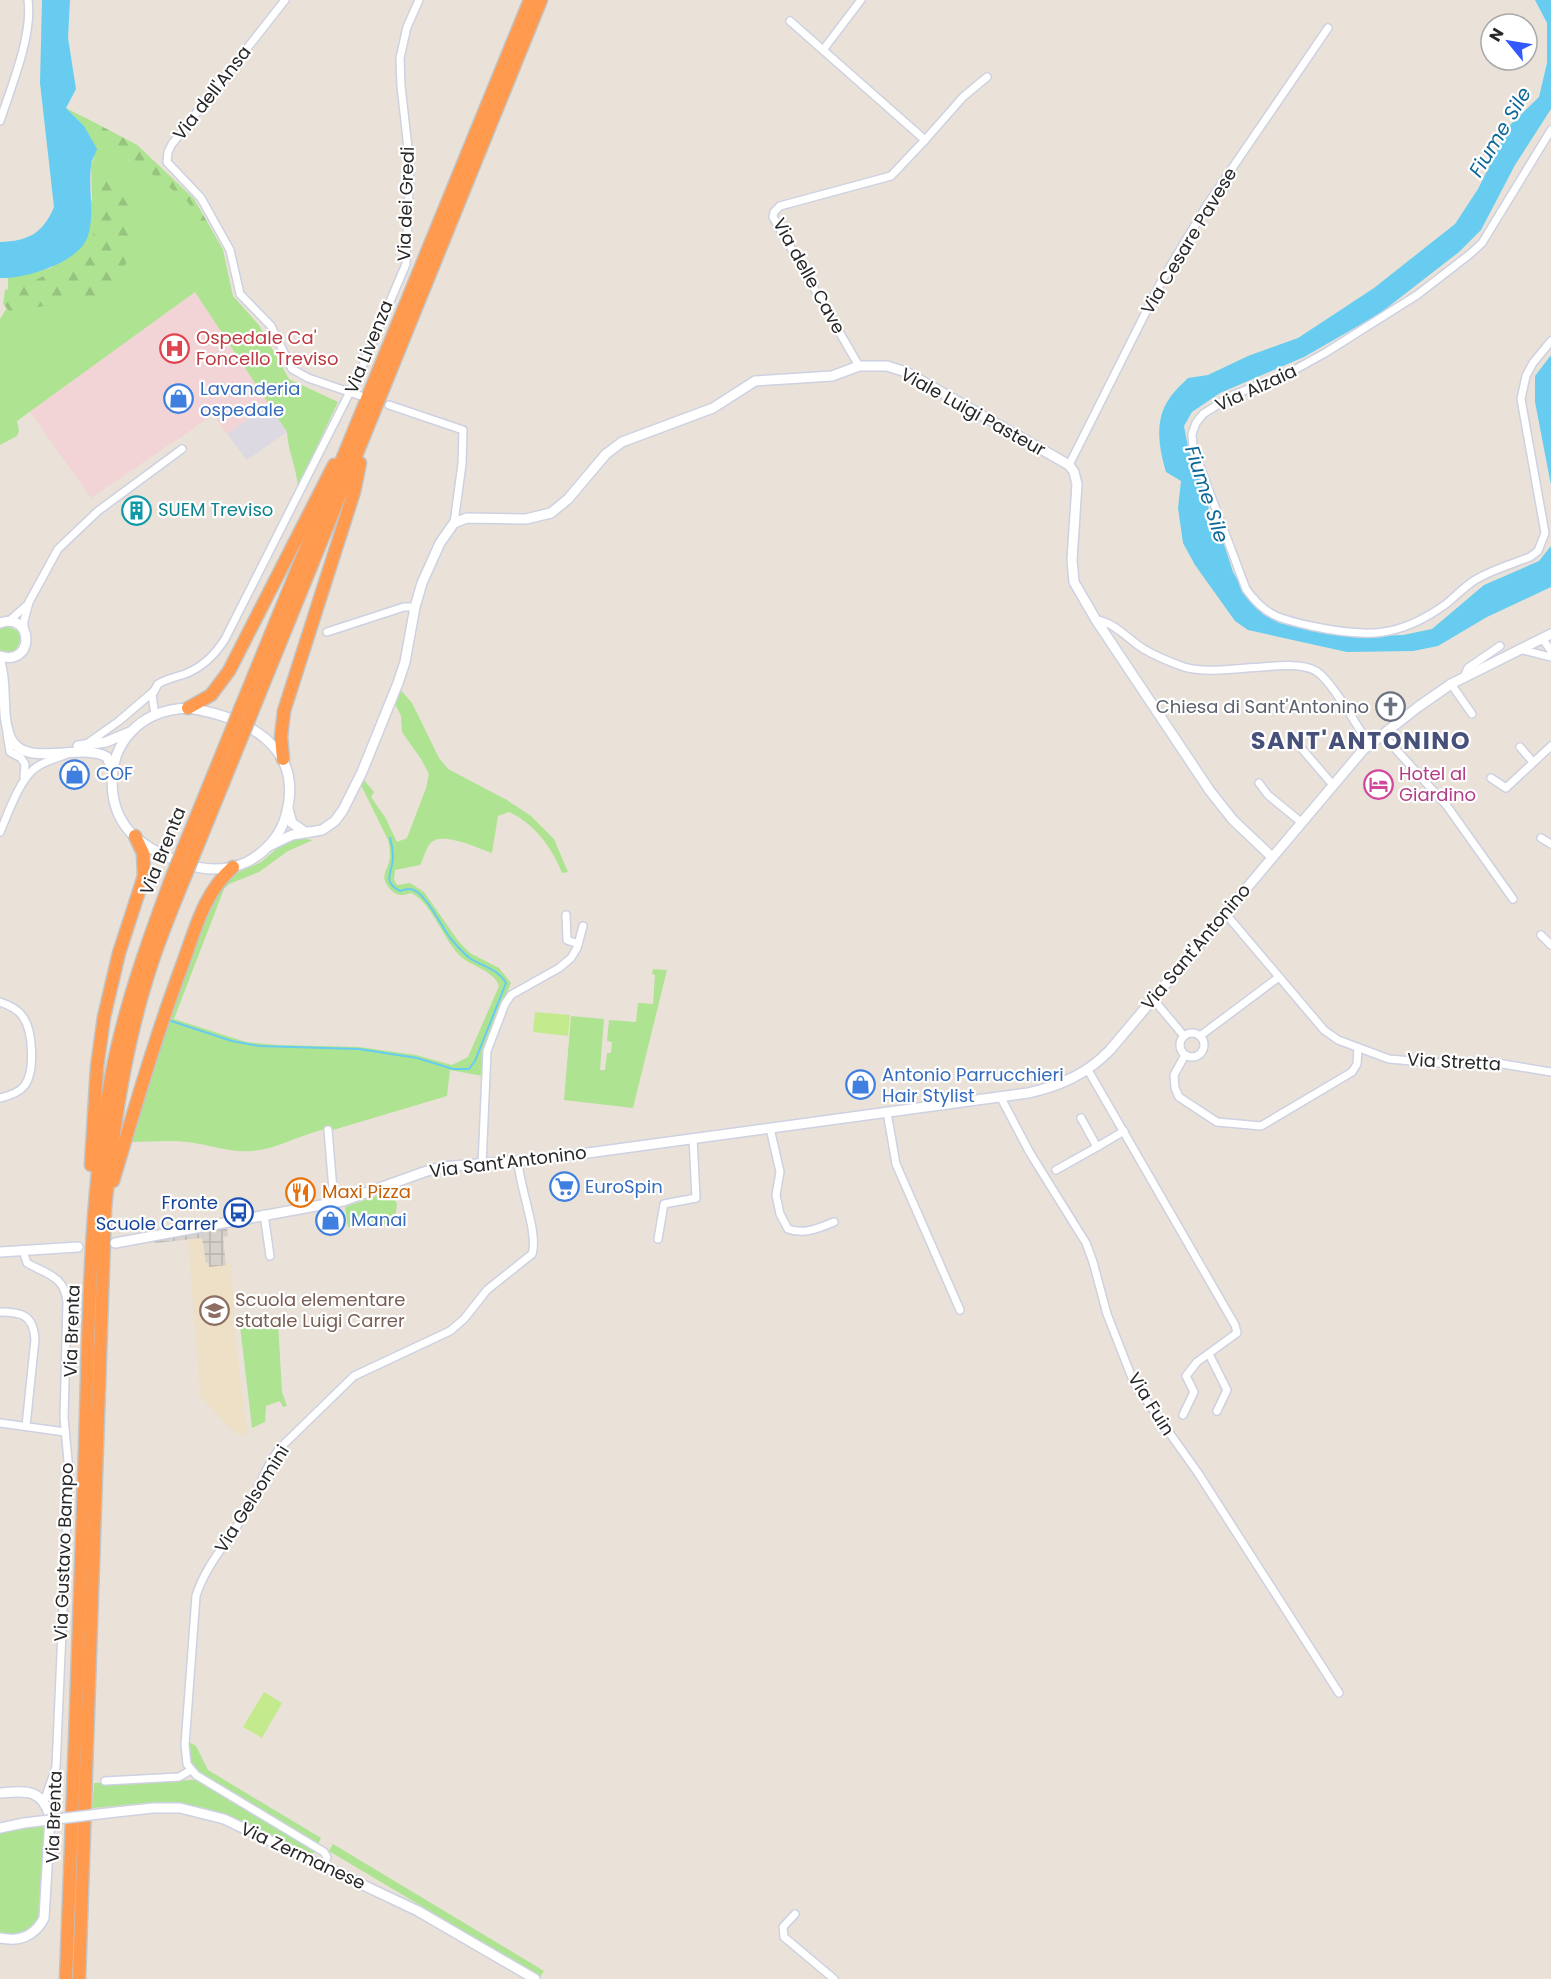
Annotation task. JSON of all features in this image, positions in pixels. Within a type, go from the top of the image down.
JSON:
[{"type":"highway","name":"Via Livenza","points":[[246,710],[362,428],[530,0]]},
{"type":"highway","name":"Via Livenza","points":[[362,428],[425,286],[542,0]]},
{"type":"highway","points":[[188,708],[211,695],[229,671],[321,490],[362,428]]},
{"type":"highway","points":[[283,759],[281,737],[284,711],[354,492],[362,428]]},
{"type":"highway","name":"Via Brenta","points":[[66,1979],[99,1155],[111,1077],[139,968],[246,710]]},
{"type":"highway","points":[[92,1285],[88,1270],[93,1110],[97,1067],[112,980],[144,876],[143,853],[135,836]]},
{"type":"highway","points":[[105,1208],[159,1031],[197,926],[211,891],[233,867]]},
{"type":"highway","name":"Via Brenta","points":[[78,1979],[105,1208],[114,1134],[131,1037],[179,876]]},
{"type":"street","points":[[0,121],[26,32],[28,0]]},
{"type":"street","name":"Via dell'Ansa","points":[[285,0],[172,144],[167,155],[167,162],[201,198],[230,250],[240,294],[271,326],[290,366],[308,378],[361,396]]},
{"type":"street","name":"Via dei Gredi","points":[[83,746],[119,721],[161,682],[198,668],[219,649],[350,392],[395,293],[407,260],[410,166],[400,58],[407,27],[419,0]]},
{"type":"street","points":[[823,50],[861,0]]},
{"type":"street","points":[[790,21],[925,140]]},
{"type":"street","name":"Via Cesare Pavese","points":[[1069,465],[1162,280],[1207,205],[1328,28]]},
{"type":"street","name":"Via delle Cave","points":[[859,366],[773,218],[774,212],[780,206],[891,176],[963,97],[987,76]]},
{"type":"street","name":"Via Alzaia","points":[[1551,130],[1482,243],[1449,272],[1397,309],[1306,365],[1233,395],[1203,414],[1196,423],[1192,434],[1192,448],[1246,589],[1254,600],[1265,612],[1328,630],[1352,633],[1392,631],[1408,627],[1424,619],[1475,580],[1530,557],[1538,551],[1545,533],[1521,399],[1526,376],[1533,363],[1551,341]]},
{"type":"street","name":"Viale Luigi Pasteur","points":[[454,523],[467,518],[526,519],[544,516],[562,505],[606,454],[630,438],[713,408],[755,381],[832,376],[859,366],[887,366],[906,372],[1069,465]]},
{"type":"street","points":[[6,723],[13,742],[24,750],[36,753],[94,751],[101,753],[110,762],[115,803],[124,823],[135,836],[159,853],[185,864],[211,870],[233,867],[248,862],[269,846],[292,835],[322,830],[335,821],[362,772],[402,672],[422,583],[440,543],[454,523],[462,464],[463,430],[389,405]]},
{"type":"street","points":[[4,680],[14,657],[24,649],[26,643],[24,621],[29,602],[58,549],[98,511],[182,449]]},
{"type":"street","points":[[1069,465],[1077,483],[1072,560],[1074,582],[1096,620],[1210,791],[1243,831],[1272,857]]},
{"type":"street","points":[[5,622],[29,602]]},
{"type":"street","points":[[327,632],[404,607],[415,607]]},
{"type":"street","points":[[1096,620],[1113,626],[1152,654],[1192,669],[1211,671],[1288,666],[1304,667],[1316,671],[1330,686],[1369,745]]},
{"type":"street","points":[[5,622],[15,623],[24,631]]},
{"type":"street","points":[[1547,636],[1551,651]]},
{"type":"street","name":"Via Sant'Antonino","points":[[115,1243],[334,1202],[441,1167],[518,1161],[1000,1096],[1050,1087],[1076,1077],[1106,1055],[1301,822],[1369,745],[1451,684],[1547,636]]},
{"type":"street","name":"Via Sant'Antonino","points":[[1464,677],[1468,668],[1500,646]]},
{"type":"street","points":[[1519,650],[1551,657]]},
{"type":"street","points":[[0,656],[14,657]]},
{"type":"street","points":[[0,662],[4,680],[3,705],[10,752]]},
{"type":"street","points":[[1451,684],[1472,714]]},
{"type":"street","points":[[154,690],[155,715]]},
{"type":"street","points":[[6,723],[18,739],[33,747],[54,749],[106,742],[130,732],[155,715],[175,709],[188,708],[224,716],[250,727],[272,744],[283,759],[290,776],[291,793],[283,827],[269,846]]},
{"type":"street","points":[[112,772],[117,756],[130,732]]},
{"type":"street","points":[[1382,734],[1447,806],[1513,899]]},
{"type":"street","points":[[1296,742],[1333,785]]},
{"type":"street","points":[[1491,778],[1506,788],[1551,746]]},
{"type":"street","points":[[1520,747],[1533,762]]},
{"type":"street","points":[[0,749],[21,758],[25,764],[23,783]]},
{"type":"street","points":[[0,832],[23,783],[36,766],[73,753]]},
{"type":"street","points":[[1259,783],[1268,795],[1301,822]]},
{"type":"street","points":[[288,807],[292,823],[305,832],[312,832]]},
{"type":"street","points":[[1541,838],[1551,843]]},
{"type":"street","name":"Via Stretta","points":[[1225,913],[1324,1030],[1338,1040],[1389,1059],[1435,1063],[1491,1062],[1551,1072]]},
{"type":"street","points":[[566,915],[567,940],[578,944]]},
{"type":"street","points":[[482,1165],[486,1057],[505,1004],[511,995],[559,968],[571,958],[583,926]]},
{"type":"street","points":[[1541,935],[1551,945]]},
{"type":"street","points":[[1200,1036],[1279,977]]},
{"type":"street","points":[[1153,999],[1184,1036]]},
{"type":"street","points":[[0,1002],[12,1006],[24,1019],[29,1032],[31,1056],[25,1085],[15,1093],[0,1098]]},
{"type":"street","points":[[1184,1036],[1194,1033],[1200,1036],[1204,1043],[1203,1051],[1197,1056],[1185,1055]]},
{"type":"street","points":[[1184,1036],[1180,1046],[1185,1055]]},
{"type":"street","points":[[1185,1055],[1174,1075],[1175,1088],[1179,1097],[1217,1122],[1261,1126],[1352,1072],[1357,1064],[1358,1048]]},
{"type":"street","points":[[1088,1070],[1235,1325],[1237,1333],[1197,1362],[1186,1376],[1194,1392],[1183,1415]]},
{"type":"street","name":"Via Fuin","points":[[1000,1096],[1030,1153],[1086,1243],[1107,1314],[1134,1383],[1198,1473],[1339,1693]]},
{"type":"street","points":[[887,1112],[896,1164],[960,1310]]},
{"type":"street","points":[[1081,1118],[1097,1147]]},
{"type":"street","points":[[770,1128],[780,1172],[776,1195],[780,1214],[788,1229],[797,1233],[834,1222]]},
{"type":"street","points":[[328,1130],[334,1202]]},
{"type":"street","points":[[1056,1170],[1124,1131]]},
{"type":"street","points":[[658,1239],[664,1204],[696,1198],[693,1138]]},
{"type":"street","name":"Via Gelsomini","points":[[191,1770],[185,1756],[185,1745],[195,1603],[203,1577],[245,1515],[277,1452],[346,1382],[365,1370],[450,1331],[487,1290],[532,1254],[534,1239],[520,1184],[518,1161]]},
{"type":"street","points":[[264,1214],[270,1256]]},
{"type":"street","points":[[0,1252],[78,1247]]},
{"type":"street","name":"Via Gustavo Bampo","points":[[23,1251],[27,1263],[58,1279],[64,1286],[67,1296],[65,1432],[69,1472],[56,1767],[44,1802]]},
{"type":"street","points":[[0,1312],[23,1315],[34,1328],[35,1339],[26,1426]]},
{"type":"street","points":[[1209,1354],[1227,1390],[1217,1411]]},
{"type":"street","points":[[0,1422],[65,1432]]},
{"type":"street","points":[[105,1781],[179,1777],[191,1770],[196,1776],[320,1850],[327,1857],[324,1865]]},
{"type":"street","points":[[0,1792],[36,1794],[44,1802],[50,1816],[44,1918],[30,1935],[14,1940],[0,1938]]},
{"type":"street","name":"Via Zermanese","points":[[0,1828],[116,1812],[167,1808],[201,1812],[234,1823],[453,1929],[535,1979]]},
{"type":"street","points":[[315,1861],[320,1850]]},
{"type":"street","points":[[795,1914],[783,1928],[784,1937],[834,1979]]},
{"type":"shaded area","name":"Ospedale Ca' Foncello Treviso","points":[[195,292],[269,404],[227,434],[213,415],[91,498],[30,412]]},
{"type":"shaded area","points":[[269,404],[287,432],[247,460],[227,434]]},
{"type":"shaded area","points":[[227,1226],[228,1236],[223,1237],[226,1265],[209,1267],[209,1263],[206,1263],[202,1238],[155,1243],[154,1240]]},
{"type":"shaded area","name":"Scuola elementare statale Luigi Carrer","points":[[203,1238],[206,1263],[210,1266],[231,1264],[236,1342],[248,1432],[240,1436],[200,1396],[188,1240]]},
{"type":"green space","points":[[66,108],[137,145],[194,199],[223,250],[233,296],[259,325],[289,379],[338,402],[298,486],[287,432],[195,292],[17,421],[19,431],[17,436],[0,445],[0,319],[8,306],[8,278],[51,268],[92,200],[91,165],[94,158],[84,126]]},
{"type":"green space","points":[[82,116],[137,145],[194,199],[223,250],[209,236],[188,202],[121,150],[97,149],[84,126]]},
{"type":"green space","points":[[99,163],[133,213],[128,258],[116,288],[107,296],[24,309],[13,315],[3,304],[5,290],[32,282],[68,263],[89,246],[96,227]]},
{"type":"green space","points":[[6,626],[18,631],[21,639],[16,650],[7,653],[0,651],[0,628]]},
{"type":"green space","points":[[400,689],[412,703],[439,758],[448,769],[507,800],[531,816],[554,839],[568,872],[562,873],[542,838],[527,823],[509,812],[498,816],[492,853],[462,842],[439,839],[433,841],[429,846],[420,865],[395,870],[394,880],[397,885],[410,883],[424,892],[459,942],[470,953],[499,968],[511,983],[503,1002],[483,1076],[450,1070],[447,1096],[333,1130],[330,1128],[320,1130],[261,1150],[235,1151],[180,1141],[131,1142],[167,1021],[212,896],[232,875],[261,862],[286,841],[299,838],[313,840],[288,851],[259,872],[229,884],[224,889],[174,1019],[246,1042],[359,1047],[416,1055],[452,1065],[468,1057],[499,986],[487,972],[459,955],[425,904],[411,893],[397,894],[387,885],[384,877],[390,855],[388,840],[361,785],[364,780],[374,792],[371,797],[385,817],[397,842],[407,838],[429,774],[402,732],[401,716],[395,704]]},
{"type":"green space","points":[[653,969],[667,970],[633,1108],[564,1100],[571,1016],[604,1019],[600,1070],[605,1070],[607,1053],[611,1053],[612,1042],[607,1041],[609,1020],[636,1022],[638,1003],[653,1004],[655,975],[652,974]]},
{"type":"green space","points":[[535,1012],[570,1015],[568,1036],[533,1032]]},
{"type":"green space","points":[[391,1191],[397,1204],[395,1221],[372,1228],[371,1223],[348,1227],[345,1207]]},
{"type":"green space","points":[[278,1322],[282,1392],[287,1406],[283,1407],[280,1401],[266,1406],[265,1422],[252,1428],[240,1326]]},
{"type":"green space","points":[[264,1692],[282,1703],[262,1738],[243,1727]]},
{"type":"green space","points":[[189,1742],[196,1746],[208,1770],[321,1838],[318,1844],[203,1777],[190,1761]]},
{"type":"green space","points":[[195,1780],[315,1852],[311,1854],[233,1817],[200,1807],[160,1803],[92,1808],[94,1783]]},
{"type":"green space","points":[[45,1825],[39,1916],[27,1931],[0,1934],[0,1832]]},
{"type":"green space","points":[[333,1844],[544,1971],[540,1977],[329,1851]]},
{"type":"water","points":[[42,0],[70,0],[68,38],[76,89],[66,108],[84,126],[97,149],[91,166],[90,227],[83,246],[63,261],[50,268],[23,276],[0,278],[0,242],[19,240],[34,234],[45,223],[54,207],[40,83]]},
{"type":"water","points":[[1535,0],[1551,0],[1551,109],[1515,165],[1481,230],[1459,252],[1379,314],[1304,357],[1220,393],[1192,412],[1184,426],[1189,452],[1202,478],[1209,510],[1223,541],[1233,572],[1250,601],[1279,623],[1356,637],[1403,635],[1432,629],[1484,585],[1539,561],[1551,546],[1551,587],[1487,617],[1438,646],[1413,651],[1347,652],[1248,630],[1235,621],[1195,565],[1183,543],[1178,508],[1181,481],[1166,472],[1161,454],[1159,435],[1164,407],[1173,393],[1188,378],[1208,375],[1248,356],[1298,338],[1374,288],[1455,224],[1478,189],[1509,126],[1539,97],[1547,63],[1547,23]]},
{"type":"water","points":[[1551,355],[1551,485],[1535,402],[1535,376]]},
{"type":"waterway","points":[[171,1021],[232,1041],[259,1046],[359,1049],[417,1058],[453,1069],[469,1069],[475,1061],[506,983],[495,971],[471,959],[461,950],[421,895],[415,890],[400,891],[391,884],[389,876],[393,854],[390,838]]},
{"type":"place","name":"Ospedale Ca' Foncello Treviso","points":[[175,348]]},
{"type":"place","name":"Lavanderia ospedale","points":[[179,399]]},
{"type":"place","name":"SUEM Treviso","points":[[137,510]]},
{"type":"place","name":"Chiesa di Sant'Antonino","points":[[1390,707]]},
{"type":"place","name":"COF","points":[[75,774]]},
{"type":"place","name":"Hotel al Giardino","points":[[1378,784]]},
{"type":"place","name":"Antonio Parrucchieri Hair Stylist","points":[[861,1085]]},
{"type":"place","name":"EuroSpin","points":[[564,1187]]},
{"type":"place","name":"Maxi Pizza","points":[[301,1192]]},
{"type":"place","name":"Fronte Scuole Carrer","points":[[239,1213]]},
{"type":"place","name":"Manai","points":[[330,1220]]},
{"type":"place","name":"Scuola elementare statale Luigi Carrer","points":[[214,1310]]},
{"type":"district","name":"SANT'ANTONINO","points":[[1361,741]]},
{"type":"water label","name":"Fiume Sile","points":[[1500,132]]},
{"type":"water label","name":"Fiume Sile","points":[[1207,494]]}]
